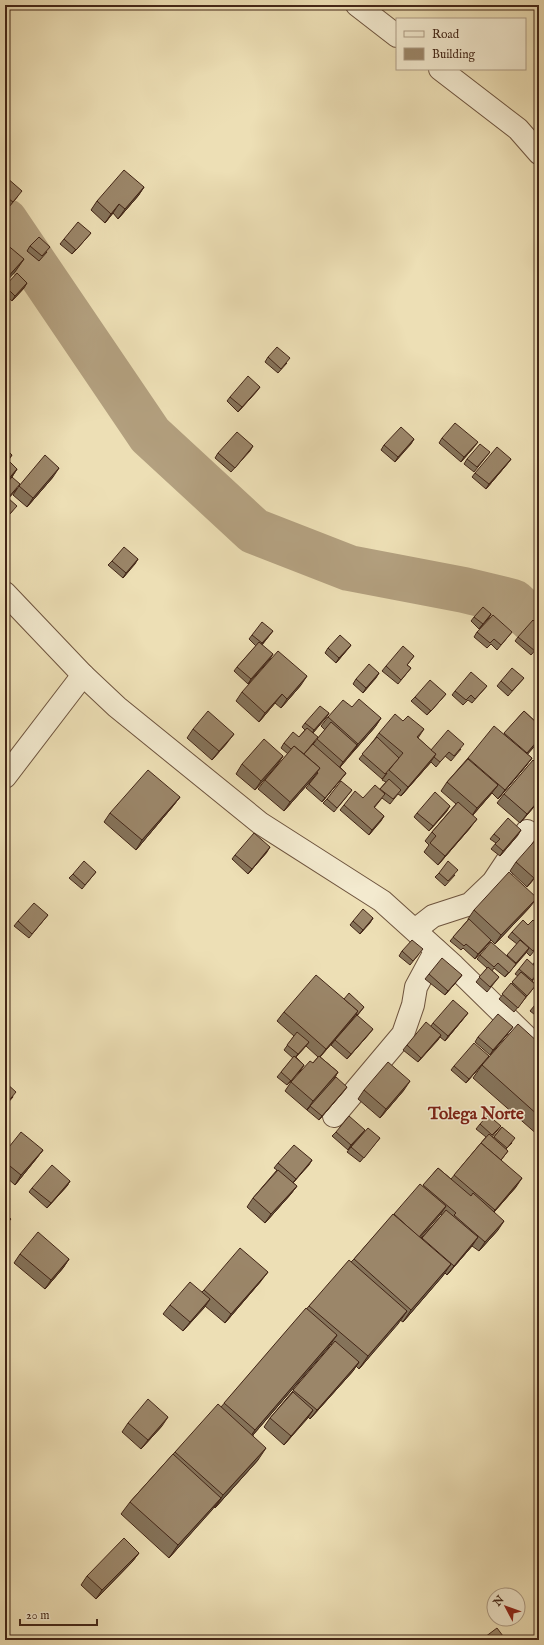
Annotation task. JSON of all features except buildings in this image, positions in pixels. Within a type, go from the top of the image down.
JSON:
[{"type":"street","points":[[357,5],[396,35]]},
{"type":"street","points":[[441,70],[518,129],[539,153]]},
{"type":"street","points":[[5,593],[83,675],[117,707],[260,823],[382,901],[415,930],[539,1049]]},
{"type":"street","points":[[5,777],[83,675]]},
{"type":"street","points":[[415,930],[433,916],[470,904],[493,882],[526,831]]},
{"type":"street","points":[[334,1116],[403,1034],[413,1005],[416,986],[436,950]]},
{"type":"waterway","points":[[5,221],[150,435],[254,531],[349,568],[464,590],[513,602],[539,626]]},
{"type":"district","name":"Tolega Norte","points":[[476,1114]]}]
